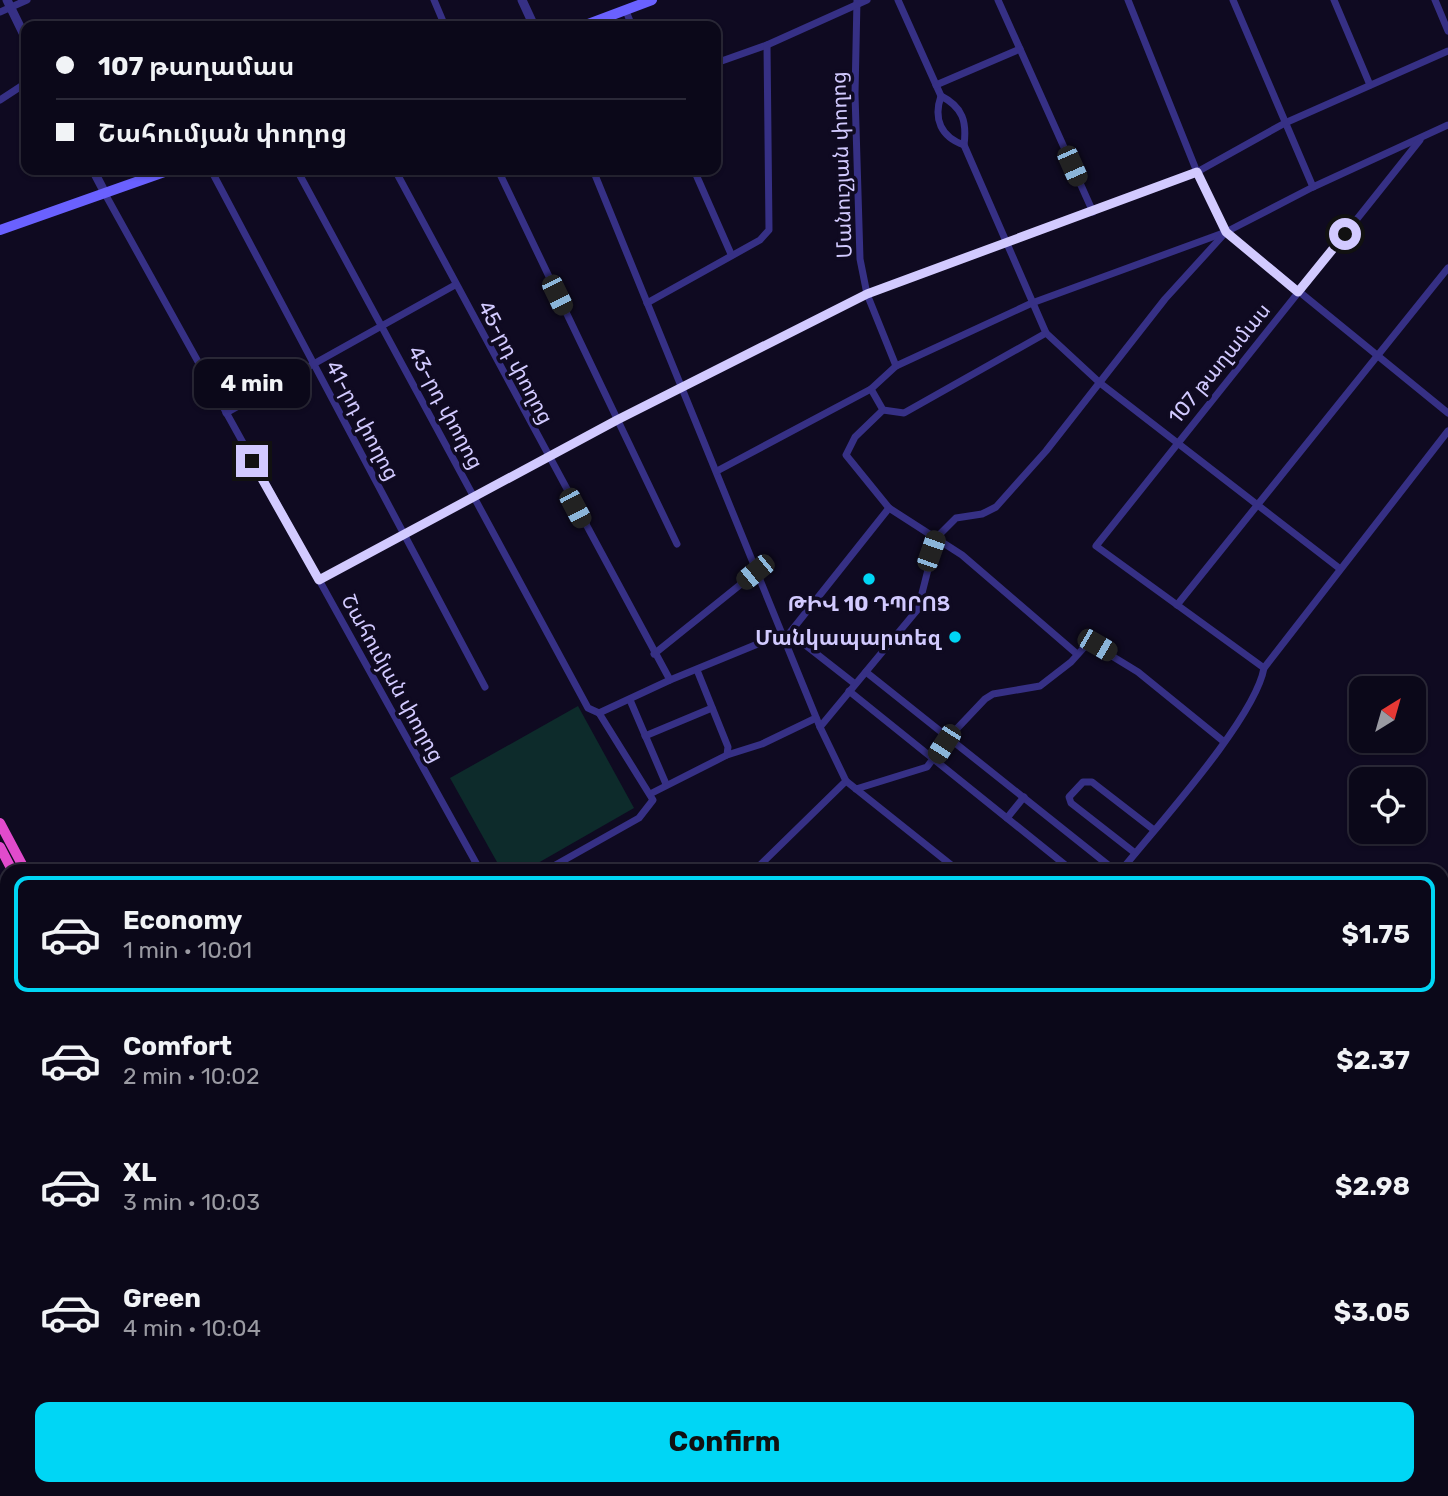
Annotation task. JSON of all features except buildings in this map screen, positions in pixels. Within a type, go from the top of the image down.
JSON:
[{"type":"highway","points":[[0,823],[16,864]]},
{"type":"highway","points":[[0,847],[14,864]]},
{"type":"main road","points":[[596,21],[652,0]]},
{"type":"main road","points":[[0,230],[154,175]]},
{"type":"street","points":[[0,12],[9,4],[27,0]]},
{"type":"street","points":[[434,0],[443,21]]},
{"type":"street","points":[[522,0],[532,21]]},
{"type":"street","points":[[721,61],[767,45],[867,0]]},
{"type":"street","points":[[898,0],[941,96],[937,119],[942,131],[951,141],[964,145]]},
{"type":"street","points":[[998,0],[1093,212]]},
{"type":"street","points":[[1128,0],[1197,172],[1226,232],[1448,414]]},
{"type":"street","points":[[1233,0],[1313,187]]},
{"type":"street","points":[[1334,0],[1370,85]]},
{"type":"street","points":[[1435,0],[1448,31]]},
{"type":"street","name":"Մանուշյան փողոց","points":[[857,3],[855,94],[860,259],[867,294],[895,366]]},
{"type":"street","points":[[9,4],[21,29]]},
{"type":"street","points":[[626,10],[630,21]]},
{"type":"street","points":[[647,303],[760,240],[769,230],[767,45]]},
{"type":"street","points":[[936,85],[1020,49]]},
{"type":"street","points":[[319,580],[617,420],[867,294],[1197,172],[1285,123],[1448,51]]},
{"type":"street","points":[[0,100],[21,86]]},
{"type":"street","points":[[941,96],[953,102],[961,112],[966,126],[964,145],[1046,333],[1100,383],[1339,568]]},
{"type":"street","name":"107 թաղամաս","points":[[717,471],[871,389],[895,366],[1032,303],[1226,232],[1313,187],[1448,125]]},
{"type":"street","name":"107 թաղամաս","points":[[1177,605],[1096,546],[1423,136]]},
{"type":"street","name":"Շահումյան փողոց","points":[[96,175],[477,864]]},
{"type":"street","name":"41-րդ փողոց","points":[[214,175],[485,687]]},
{"type":"street","name":"43-րդ փողոց","points":[[300,175],[589,708],[599,713],[652,797]]},
{"type":"street","name":"45-րդ փողոց","points":[[398,175],[548,459],[670,680]]},
{"type":"street","points":[[500,175],[677,544]]},
{"type":"street","points":[[595,175],[717,471],[755,572],[785,636],[816,718],[846,781],[950,864]]},
{"type":"street","points":[[696,175],[731,254]]},
{"type":"street","name":"107 թաղամաս","points":[[936,538],[956,518],[982,514],[996,507],[1046,451],[1165,299],[1226,232]]},
{"type":"street","points":[[1265,668],[1177,605],[1448,268]]},
{"type":"street","points":[[226,413],[455,285]]},
{"type":"street","points":[[871,389],[883,410],[904,414],[1046,333]]},
{"type":"street","points":[[883,410],[855,437],[846,455],[889,508],[962,555],[1077,654]]},
{"type":"street","points":[[1125,864],[1223,741],[1261,685],[1265,668],[1339,568],[1448,431]]},
{"type":"street","points":[[599,713],[670,680],[785,636],[889,508]]},
{"type":"street","points":[[820,727],[918,609],[936,538]]},
{"type":"street","points":[[654,654],[755,572]]},
{"type":"street","points":[[785,636],[852,688],[934,759],[1064,864]]},
{"type":"street","points":[[856,789],[927,768],[949,737],[992,694],[1040,686],[1089,642],[1112,653],[1223,741]]},
{"type":"street","points":[[697,670],[728,747],[727,754]]},
{"type":"street","points":[[866,672],[1108,864]]},
{"type":"street","points":[[630,700],[666,784]]},
{"type":"street","points":[[645,736],[712,708]]},
{"type":"street","points":[[557,864],[639,818],[652,797],[666,784],[727,754],[762,744],[816,718]]},
{"type":"street","points":[[761,864],[846,781]]},
{"type":"street","points":[[1135,853],[1071,803],[1069,797],[1076,788],[1083,782],[1092,782],[1154,830]]},
{"type":"street","points":[[1007,818],[1024,797]]},
{"type":"green space","points":[[578,706],[634,808],[536,864],[498,864],[450,778]]},
{"type":"place","name":"ԹԻՎ 10 ԴՊՐՈՑ","points":[[869,579]]},
{"type":"place","name":"Մանկապարտեզ","points":[[955,637]]},
{"type":"route","points":[[252,461],[319,580],[617,420],[867,294],[1197,172],[1226,232],[1298,292],[1345,234]]}]
